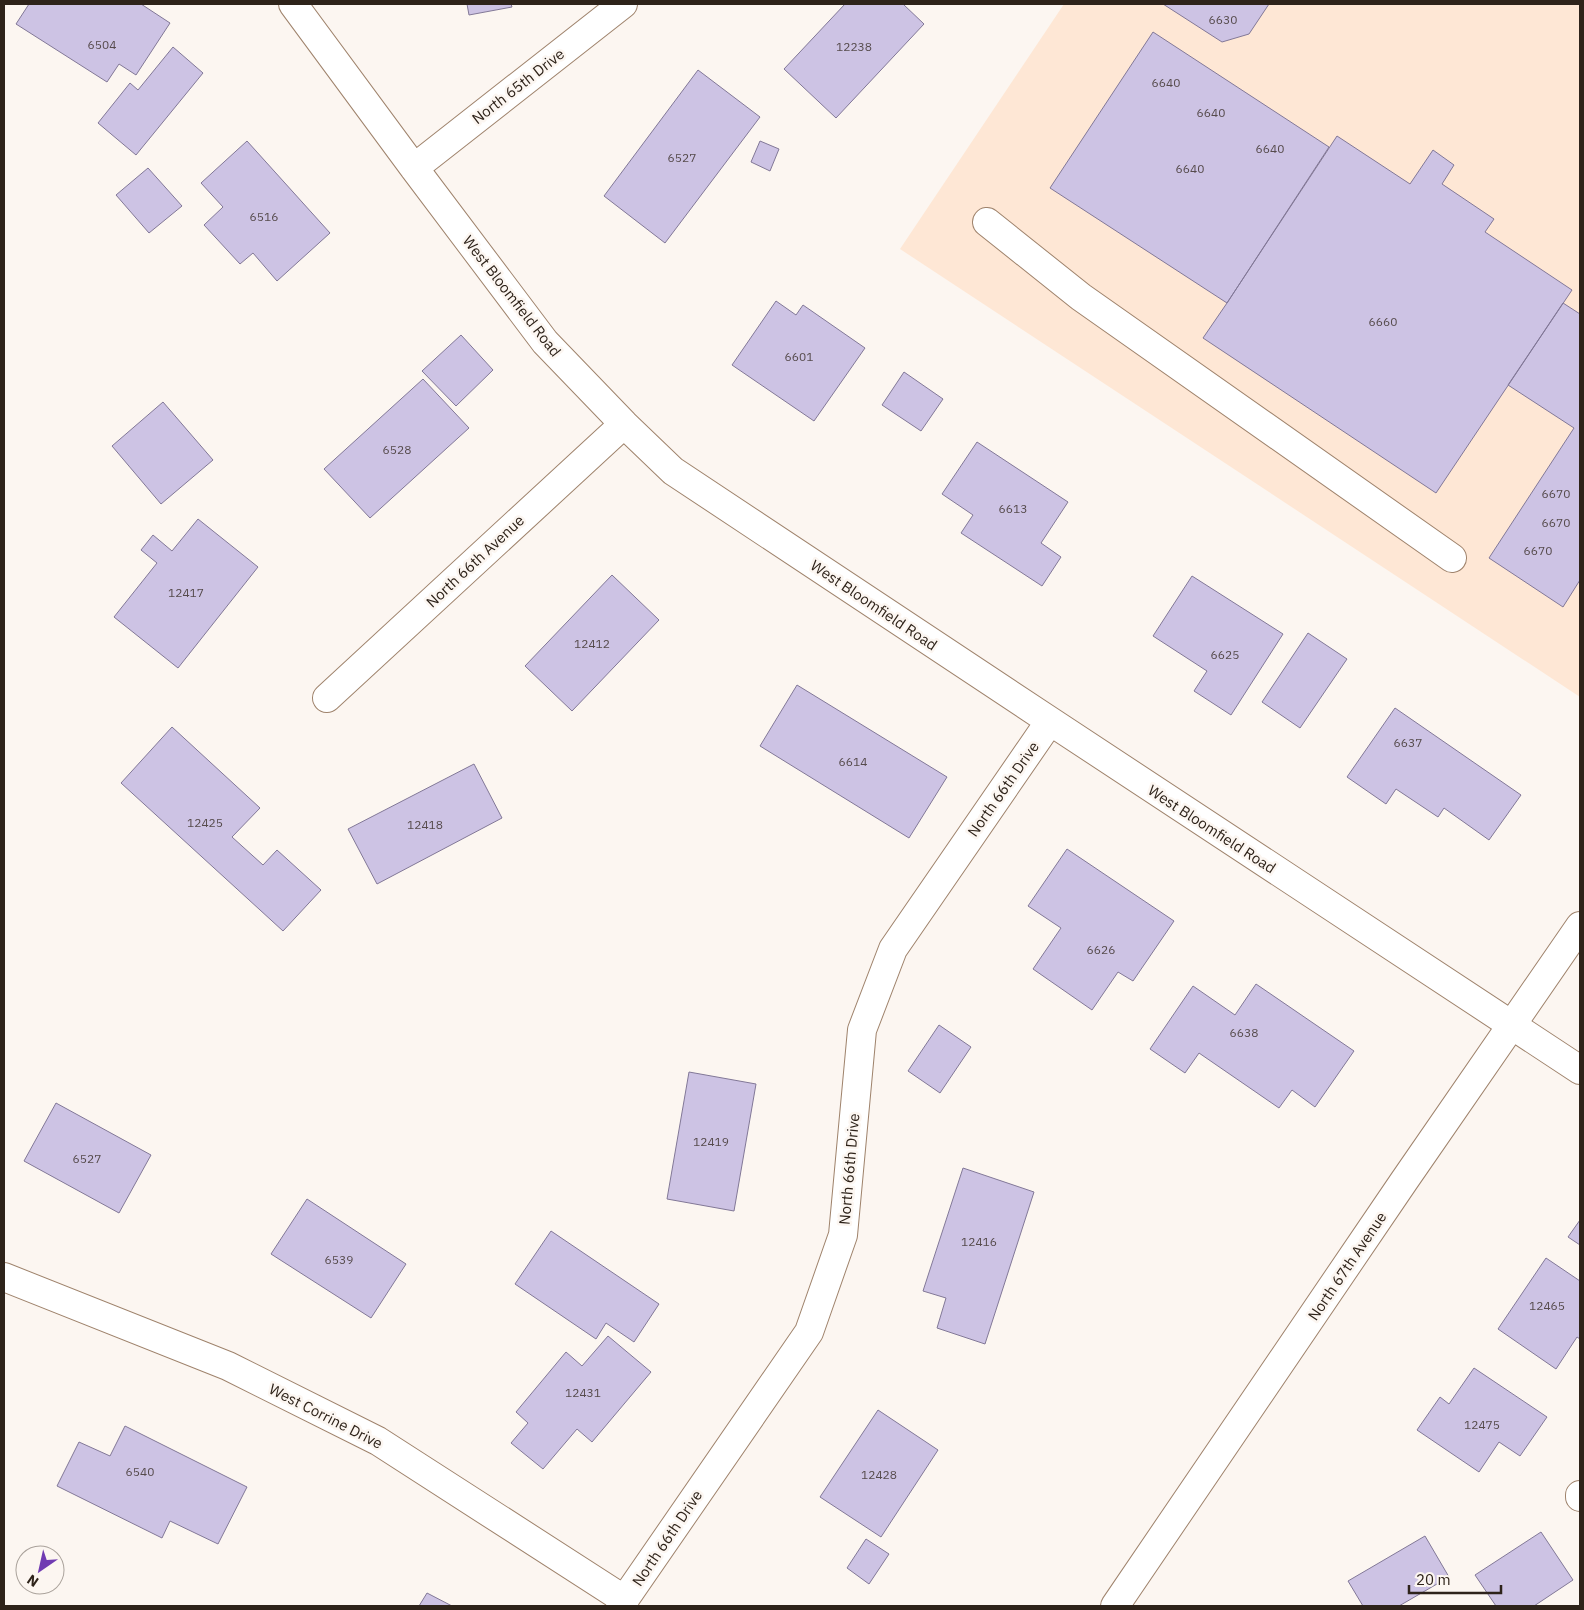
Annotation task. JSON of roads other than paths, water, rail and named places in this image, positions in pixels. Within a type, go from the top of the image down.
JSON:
[{"type":"street","name":"West Bloomfield Road","points":[[293,4],[545,342],[624,424],[673,471],[1580,1070]]},
{"type":"street","name":"North 65th Drive","points":[[414,168],[623,4]]},
{"type":"street","points":[[987,222],[1082,297],[1452,558]]},
{"type":"street","name":"North 66th Avenue","points":[[327,698],[624,424]]},
{"type":"street","name":"North 66th Drive","points":[[623,1603],[809,1332],[843,1235],[862,1030],[893,949],[1050,721]]},
{"type":"street","name":"North 67th Avenue","points":[[1115,1606],[1580,926]]},
{"type":"street","name":"West Corrine Drive","points":[[4,1276],[228,1366],[378,1440],[623,1603]]}]
